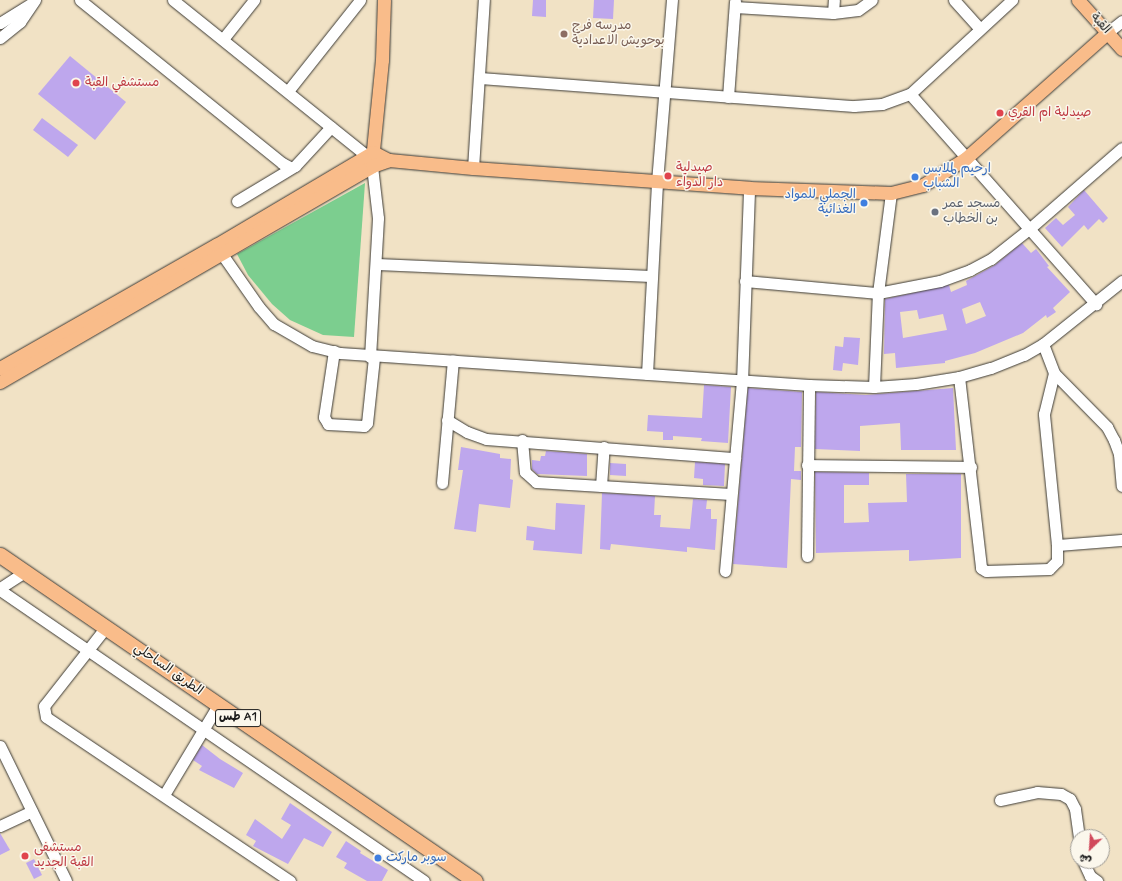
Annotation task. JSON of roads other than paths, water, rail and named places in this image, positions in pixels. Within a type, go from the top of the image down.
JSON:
[{"type":"highway","name":"الطريق الساحلي","points":[[0,555],[475,881]]},
{"type":"main road","points":[[370,157],[382,60],[384,0]]},
{"type":"main road","name":"القبة","points":[[1078,0],[1122,49]]},
{"type":"main road","points":[[0,382],[370,157],[473,168],[657,182],[749,188],[891,193],[924,185],[966,158],[1108,32]]},
{"type":"main road","points":[[0,368],[219,249]]},
{"type":"street","points":[[80,0],[282,163],[290,167]]},
{"type":"street","points":[[173,0],[224,39],[370,157],[378,218],[377,264],[367,423],[364,426],[328,424],[324,417],[334,351]]},
{"type":"street","points":[[224,39],[254,0]]},
{"type":"street","points":[[288,91],[360,0]]},
{"type":"street","points":[[473,168],[484,0]]},
{"type":"street","points":[[647,374],[657,182],[672,0]]},
{"type":"street","points":[[833,13],[834,0]]},
{"type":"street","points":[[728,96],[735,4],[833,13],[858,10],[872,0]]},
{"type":"street","points":[[954,0],[979,28]]},
{"type":"street","points":[[480,78],[854,106],[882,104],[910,94],[979,28],[1012,0]]},
{"type":"street","points":[[0,23],[33,2]]},
{"type":"street","points":[[0,38],[20,22],[33,2]]},
{"type":"street","points":[[1108,32],[1122,21]]},
{"type":"street","points":[[910,94],[1096,304]]},
{"type":"street","points":[[237,201],[299,161],[331,127]]},
{"type":"street","points":[[745,281],[878,293],[940,281],[970,270],[991,259],[1029,229],[1122,148]]},
{"type":"street","points":[[726,571],[731,494],[742,382],[749,188]]},
{"type":"street","points":[[874,387],[878,293],[891,193]]},
{"type":"street","points":[[219,249],[258,307],[274,324],[312,346],[372,357],[452,360],[809,386],[874,387],[959,377],[1024,356],[1043,344],[1120,287]]},
{"type":"street","points":[[377,264],[651,276]]},
{"type":"street","points":[[1043,344],[1054,373],[1107,427],[1120,454],[1122,486]]},
{"type":"street","points":[[442,483],[452,360]]},
{"type":"street","points":[[959,377],[980,568],[983,570],[1049,569],[1057,561],[1057,545],[1044,414],[1054,373]]},
{"type":"street","points":[[807,556],[809,386]]},
{"type":"street","points":[[447,420],[467,432],[486,439],[522,440],[735,458]]},
{"type":"street","points":[[522,440],[525,472],[529,478],[536,482],[731,494]]},
{"type":"street","points":[[601,486],[604,447]]},
{"type":"street","points":[[807,465],[970,467]]},
{"type":"street","points":[[1057,545],[1122,540]]},
{"type":"street","points":[[25,572],[0,589],[202,731],[424,881]]},
{"type":"street","points":[[106,628],[44,706],[46,717],[290,881]]},
{"type":"street","points":[[164,795],[218,705]]},
{"type":"street","points":[[0,746],[66,881]]},
{"type":"street","points":[[1000,800],[1037,792],[1061,794],[1070,799],[1075,809],[1078,829]]},
{"type":"street","points":[[0,826],[32,811]]},
{"type":"street","points":[[1087,869],[1090,876],[1097,881]]},
{"type":"place","name":"مدرسه فرج بوحويش الاعدادية","points":[[564,34]]},
{"type":"place","name":"مستشفي القبة","points":[[76,83]]},
{"type":"place","name":"صيدلية ام القري","points":[[1000,113]]},
{"type":"place","name":"صيدلية دار الدواء","points":[[668,176]]},
{"type":"place","name":"ارحيم لملابس الشباب","points":[[915,177]]},
{"type":"place","name":"الجملي للمواد الغذائية","points":[[864,203]]},
{"type":"place","name":"مسجد عمر بن الخطاب","points":[[935,212]]},
{"type":"place","name":"مستشفى القبة الجديد","points":[[25,856]]},
{"type":"place","name":"سوبر ماركت","points":[[378,858]]}]
